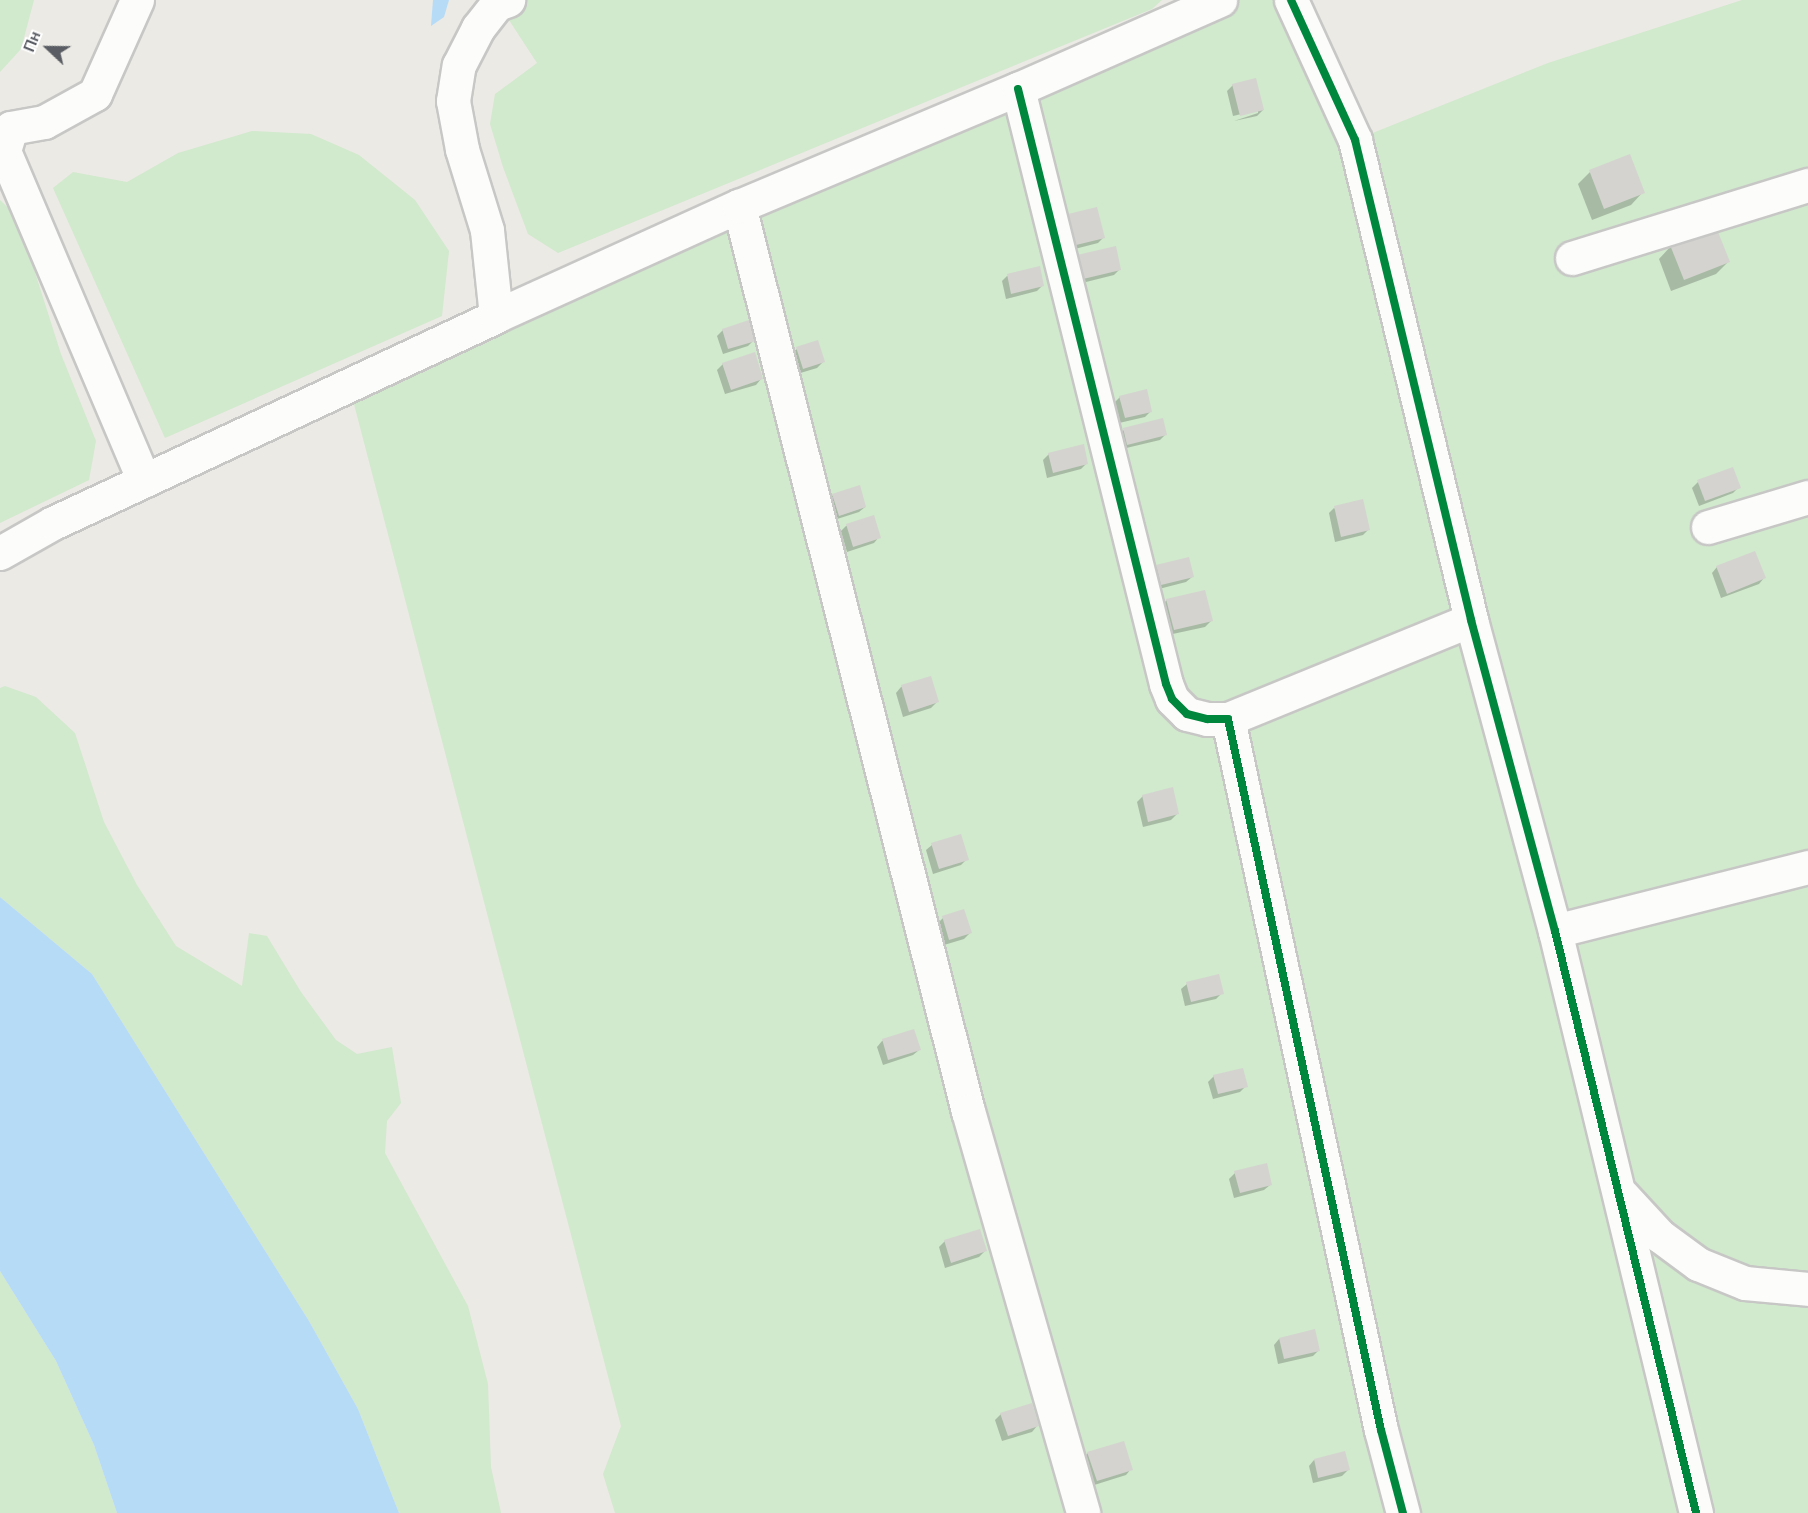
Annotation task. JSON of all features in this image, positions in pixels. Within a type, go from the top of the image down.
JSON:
[{"type":"street","points":[[137,0],[95,94],[44,122],[11,128],[4,151],[144,481]]},
{"type":"street","points":[[496,316],[487,230],[462,149],[453,101],[459,64],[478,28],[496,4],[508,0]]},
{"type":"street","points":[[0,553],[53,523],[496,316],[739,206],[1018,89],[1220,0]]},
{"type":"street","points":[[1291,0],[1355,140],[1471,620],[1555,931],[1620,1192],[1696,1513]]},
{"type":"street","points":[[1018,89],[1166,684],[1172,699],[1187,714],[1207,719],[1228,719],[1471,620]]},
{"type":"street","points":[[1572,258],[1808,185]]},
{"type":"street","points":[[739,206],[968,1111],[1083,1513]]},
{"type":"street","points":[[1708,527],[1808,497]]},
{"type":"street","points":[[1228,719],[1381,1430],[1403,1513]]},
{"type":"street","points":[[1555,931],[1808,867]]},
{"type":"street","points":[[1620,1192],[1660,1236],[1698,1264],[1745,1283],[1808,1289]]},
{"type":"green space","points":[[0,0],[34,0],[21,49],[0,72]]},
{"type":"green space","points":[[496,0],[1162,0],[1152,9],[558,253],[528,234],[490,124],[495,94],[537,63]]},
{"type":"green space","points":[[1212,0],[1291,0],[1355,140],[1548,63],[1742,0],[1808,0],[1808,1513],[615,1513],[603,1474],[621,1426],[349,385]]},
{"type":"green space","points":[[252,131],[311,134],[359,155],[415,200],[449,251],[442,316],[165,438],[53,188],[73,172],[127,182],[178,153]]},
{"type":"green space","points":[[0,200],[17,216],[61,354],[96,441],[89,480],[0,523]]},
{"type":"green space","points":[[5,686],[36,697],[75,733],[104,822],[137,885],[176,946],[242,986],[249,933],[267,936],[301,992],[336,1040],[357,1054],[392,1047],[401,1103],[387,1121],[385,1153],[468,1306],[488,1384],[491,1467],[501,1513],[399,1513],[358,1409],[309,1321],[92,974],[0,897],[0,688]]},
{"type":"green space","points":[[0,1271],[56,1361],[94,1445],[117,1513],[0,1513]]},
{"type":"water","points":[[433,0],[449,0],[444,17],[431,26]]},
{"type":"water","points":[[0,897],[92,974],[309,1321],[358,1409],[399,1513],[117,1513],[94,1445],[56,1361],[0,1271]]},
{"type":"building","points":[[1256,78],[1264,110],[1240,116],[1232,84]]},
{"type":"building","points":[[1630,154],[1645,193],[1604,209],[1589,170]]},
{"type":"building","points":[[1097,207],[1105,238],[1072,246],[1064,215]]},
{"type":"building","points":[[1716,227],[1730,262],[1684,280],[1670,245]]},
{"type":"building","points":[[1116,246],[1121,270],[1083,279],[1077,255]]},
{"type":"building","points":[[1040,266],[1044,286],[1011,294],[1007,274]]},
{"type":"building","points":[[749,320],[756,341],[728,349],[722,329]]},
{"type":"building","points":[[818,340],[825,362],[803,369],[796,347]]},
{"type":"building","points":[[755,352],[763,379],[731,390],[722,363]]},
{"type":"building","points":[[1147,389],[1152,412],[1125,418],[1119,396]]},
{"type":"building","points":[[1163,418],[1167,435],[1127,445],[1123,428]]},
{"type":"building","points":[[1084,444],[1088,464],[1053,473],[1048,453]]},
{"type":"building","points":[[1733,467],[1741,488],[1705,501],[1697,480]]},
{"type":"building","points":[[860,485],[866,507],[839,516],[832,494]]},
{"type":"building","points":[[1363,499],[1370,530],[1341,537],[1334,506]]},
{"type":"building","points":[[874,515],[881,538],[853,547],[846,524]]},
{"type":"building","points":[[1755,551],[1766,578],[1727,594],[1716,566]]},
{"type":"building","points":[[1189,557],[1194,577],[1161,585],[1156,565]]},
{"type":"building","points":[[1205,590],[1213,621],[1174,630],[1166,599]]},
{"type":"building","points":[[931,676],[939,702],[909,712],[901,685]]},
{"type":"building","points":[[1173,787],[1179,814],[1148,822],[1142,795]]},
{"type":"building","points":[[961,834],[969,860],[939,869],[931,843]]},
{"type":"building","points":[[964,909],[972,933],[949,940],[942,916]]},
{"type":"building","points":[[1219,974],[1224,994],[1191,1002],[1186,982]]},
{"type":"building","points":[[914,1029],[921,1050],[888,1060],[882,1039]]},
{"type":"building","points":[[1243,1068],[1248,1087],[1218,1094],[1213,1075]]},
{"type":"building","points":[[1267,1163],[1272,1185],[1240,1193],[1234,1171]]},
{"type":"building","points":[[980,1229],[987,1251],[951,1263],[944,1240]]},
{"type":"building","points":[[1315,1329],[1320,1351],[1284,1359],[1279,1338]]},
{"type":"building","points":[[1032,1403],[1039,1426],[1008,1436],[1000,1413]]},
{"type":"building","points":[[1124,1441],[1133,1470],[1097,1481],[1087,1452]]},
{"type":"building","points":[[1345,1451],[1350,1470],[1318,1478],[1314,1459]]},
{"type":"cycle path","points":[[1291,0],[1355,140],[1471,620],[1555,931],[1696,1513]]},
{"type":"cycle path","points":[[1018,89],[1166,684],[1172,699],[1187,714],[1207,719],[1228,719],[1381,1430],[1403,1513]]}]
